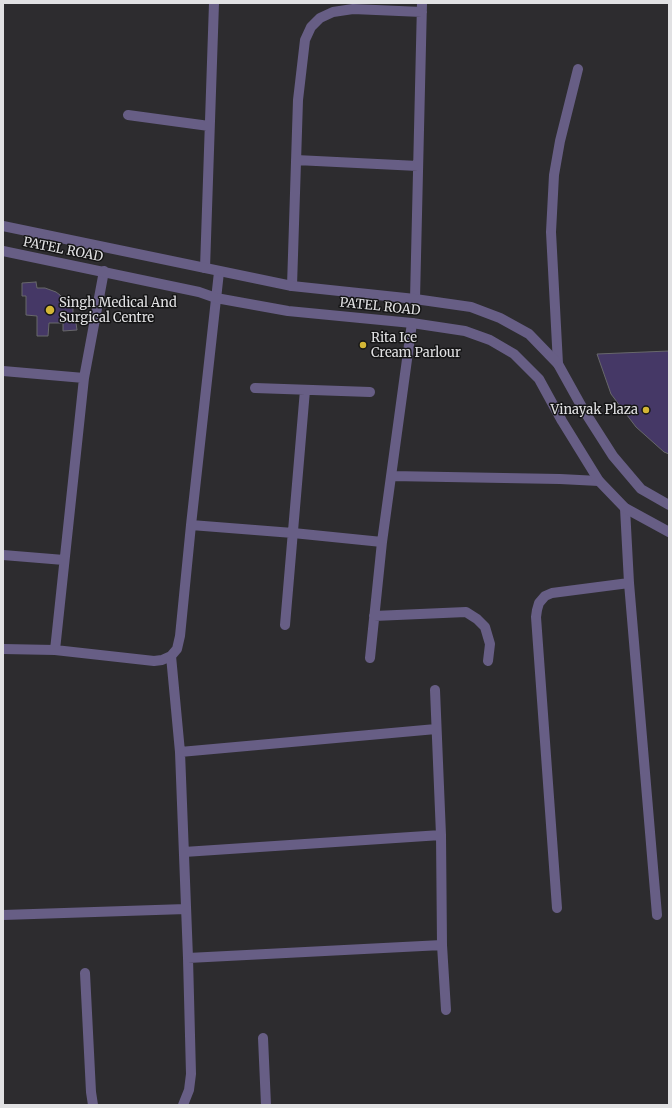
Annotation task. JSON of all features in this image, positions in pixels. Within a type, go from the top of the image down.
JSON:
[{"type":"street","points":[[205,268],[214,3]]},
{"type":"street","points":[[292,286],[298,100],[305,40],[311,27],[320,18],[333,12],[353,9],[422,8],[415,299]]},
{"type":"street","points":[[558,364],[551,232],[554,175],[560,141],[578,69]]},
{"type":"street","points":[[128,115],[209,126]]},
{"type":"street","points":[[296,160],[418,166]]},
{"type":"street","name":"PATEL ROAD","points":[[3,226],[292,286],[415,299],[471,307],[500,318],[529,334],[558,364],[583,409],[614,456],[641,489],[669,505]]},
{"type":"street","name":"PATEL ROAD","points":[[3,251],[104,271],[199,292],[216,298],[288,311],[412,323],[465,331],[490,340],[514,354],[538,379],[599,481],[625,508],[669,532]]},
{"type":"street","points":[[55,650],[84,378],[104,271]]},
{"type":"street","points":[[3,649],[55,650],[154,661],[162,660],[171,656],[177,649],[180,636],[219,272]]},
{"type":"street","points":[[370,658],[382,542],[412,323]]},
{"type":"street","points":[[3,371],[84,378]]},
{"type":"street","points":[[255,388],[370,392]]},
{"type":"street","points":[[285,625],[305,390]]},
{"type":"street","points":[[391,476],[599,481]]},
{"type":"street","points":[[625,508],[629,583],[657,915]]},
{"type":"street","points":[[191,525],[382,542]]},
{"type":"street","points":[[3,555],[64,560]]},
{"type":"street","points":[[557,908],[536,617],[537,610],[539,602],[545,596],[552,593],[629,583]]},
{"type":"street","points":[[374,616],[466,612],[478,618],[485,627],[490,644],[488,661]]},
{"type":"street","points":[[171,656],[180,752],[188,958],[191,1074],[189,1090],[183,1105]]},
{"type":"street","points":[[435,690],[442,945],[446,1010]]},
{"type":"street","points":[[180,752],[436,729]]},
{"type":"street","points":[[184,852],[440,835]]},
{"type":"street","points":[[3,915],[186,909]]},
{"type":"street","points":[[188,958],[442,945]]},
{"type":"street","points":[[85,973],[91,1092],[93,1105]]},
{"type":"street","points":[[263,1038],[266,1105]]},
{"type":"building","points":[[36,282],[37,288],[45,288],[56,292],[60,295],[64,306],[71,306],[71,308],[73,308],[73,322],[76,323],[77,330],[63,331],[63,323],[49,323],[48,336],[37,336],[37,316],[26,315],[26,296],[22,296],[22,283]]},
{"type":"building","name":"Vinayak Plaza","points":[[669,351],[669,454],[664,452],[636,427],[611,394],[597,354]]},
{"type":"place","name":"Singh Medical And Surgical Centre","points":[[50,310]]},
{"type":"place","name":"Rita Ice Cream Parlour","points":[[363,345]]},
{"type":"place","name":"Vinayak Plaza","points":[[646,410]]}]
